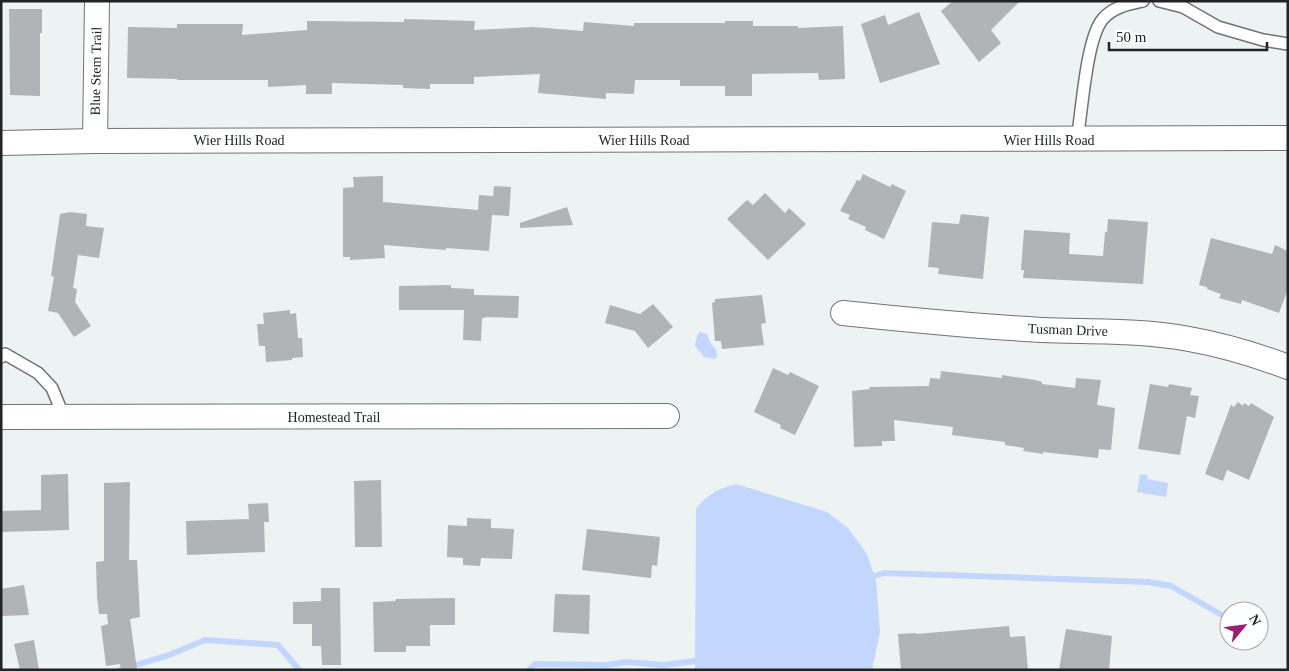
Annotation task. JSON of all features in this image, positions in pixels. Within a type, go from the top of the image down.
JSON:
[{"type":"street","name":"Blue Stem Trail","points":[[94,140],[96,1]]},
{"type":"street","name":"Wier Hills Road","points":[[1,143],[94,140],[1077,140],[1288,138]]},
{"type":"street","name":"Tusman Drive","points":[[843,313],[953,324],[1043,330],[1123,332],[1188,338],[1257,356],[1288,367]]},
{"type":"street","name":"Homestead Trail","points":[[1,417],[667,416]]},
{"type":"lane","points":[[1077,140],[1092,41],[1103,19],[1122,5],[1143,1]]},
{"type":"lane","points":[[1158,1],[1182,8],[1218,27],[1263,40],[1288,44]]},
{"type":"lane","points":[[1,356],[5,354],[38,373],[52,388],[64,417]]},
{"type":"water","points":[[700,332],[707,334],[711,344],[716,349],[717,356],[715,359],[704,357],[695,346],[697,335]]},
{"type":"water","points":[[1140,474],[1148,475],[1147,479],[1168,483],[1166,497],[1137,492]]},
{"type":"water","points":[[736,484],[827,512],[848,528],[867,554],[876,581],[880,632],[872,670],[695,670],[696,508],[714,493]]},
{"type":"building","points":[[953,1],[1020,1],[991,30],[1001,43],[979,62],[941,11]]},
{"type":"building","points":[[9,9],[42,9],[40,96],[10,95]]},
{"type":"building","points":[[919,12],[940,64],[880,83],[861,24],[885,15],[888,25]]},
{"type":"building","points":[[404,19],[475,21],[474,30],[533,27],[583,31],[584,22],[634,26],[634,23],[725,23],[725,21],[753,21],[753,26],[798,26],[798,28],[843,26],[845,79],[819,80],[818,73],[752,74],[752,96],[725,96],[725,86],[680,86],[680,80],[635,80],[634,94],[606,93],[606,99],[538,93],[540,74],[474,77],[474,84],[430,84],[430,89],[403,88],[403,85],[332,83],[332,94],[306,94],[306,85],[268,87],[268,80],[127,78],[128,27],[177,28],[177,24],[243,24],[242,35],[307,30],[307,21],[404,22]]},
{"type":"building","points":[[863,174],[890,187],[892,184],[906,191],[884,239],[865,230],[866,227],[848,219],[850,215],[840,211],[857,180],[860,181]]},
{"type":"building","points":[[383,176],[383,202],[478,210],[479,195],[493,196],[494,186],[511,187],[509,216],[492,215],[489,251],[384,245],[385,258],[350,260],[350,257],[343,257],[343,188],[354,187],[353,177]]},
{"type":"building","points":[[765,193],[785,213],[789,208],[806,224],[768,260],[727,219],[747,200],[753,205]]},
{"type":"building","points":[[567,207],[573,225],[520,228],[520,223]]},
{"type":"building","points":[[70,212],[87,214],[86,226],[104,228],[99,258],[78,255],[73,288],[77,289],[75,302],[91,326],[74,337],[58,313],[48,311],[54,277],[51,276],[60,214]]},
{"type":"building","points":[[961,214],[989,217],[983,279],[938,274],[939,268],[928,267],[932,222],[959,224]]},
{"type":"building","points":[[1108,219],[1148,222],[1143,284],[1023,278],[1024,270],[1021,270],[1024,230],[1070,233],[1069,254],[1103,256]]},
{"type":"building","points":[[1211,238],[1272,254],[1275,245],[1288,251],[1288,289],[1279,313],[1242,300],[1241,304],[1219,298],[1221,294],[1199,285]]},
{"type":"building","points":[[451,285],[451,288],[474,289],[474,295],[519,296],[518,318],[482,318],[481,341],[463,340],[464,310],[399,310],[399,286]]},
{"type":"building","points":[[762,295],[766,323],[761,324],[764,345],[722,349],[721,341],[715,341],[712,303],[715,302],[715,299]]},
{"type":"building","points":[[653,304],[673,327],[648,348],[635,331],[605,323],[610,305],[640,314]]},
{"type":"building","points":[[290,310],[290,314],[296,313],[298,338],[302,338],[303,357],[266,362],[265,346],[259,346],[257,324],[264,324],[263,313]]},
{"type":"building","points":[[773,368],[788,375],[790,372],[819,386],[795,435],[780,428],[781,425],[754,412]]},
{"type":"building","points":[[941,371],[1002,378],[1002,375],[1035,380],[1042,382],[1042,384],[1075,388],[1076,378],[1101,380],[1097,405],[1115,408],[1111,450],[1099,449],[1098,458],[1043,452],[1043,454],[1023,451],[1024,448],[1005,445],[1005,442],[952,435],[953,427],[894,420],[895,441],[882,441],[882,446],[854,447],[852,391],[870,389],[869,387],[929,386],[930,378],[940,379]]},
{"type":"building","points":[[1150,384],[1168,387],[1169,384],[1192,388],[1190,395],[1199,396],[1195,418],[1187,416],[1180,455],[1138,449]]},
{"type":"building","points":[[1238,402],[1243,406],[1244,403],[1249,406],[1251,403],[1274,417],[1249,480],[1227,470],[1223,481],[1205,474],[1231,405],[1234,407]]},
{"type":"building","points":[[68,474],[69,530],[1,532],[1,511],[41,510],[41,475]]},
{"type":"building","points":[[381,480],[382,547],[355,547],[354,481]]},
{"type":"building","points":[[130,482],[129,560],[137,560],[140,617],[130,619],[137,670],[121,670],[120,664],[106,666],[101,626],[108,624],[107,614],[99,614],[96,562],[104,561],[104,483]]},
{"type":"building","points":[[268,503],[269,522],[264,522],[265,552],[187,555],[186,521],[249,519],[248,504]]},
{"type":"building","points":[[467,518],[491,519],[491,528],[514,529],[512,559],[481,558],[480,566],[463,565],[463,558],[447,557],[448,525],[467,526]]},
{"type":"building","points":[[587,529],[660,537],[657,566],[652,565],[651,578],[582,570]]},
{"type":"building","points":[[24,585],[29,615],[1,616],[1,589]]},
{"type":"building","points":[[321,588],[340,588],[341,665],[322,665],[321,646],[312,646],[312,624],[293,624],[293,602],[321,601]]},
{"type":"building","points":[[555,594],[590,595],[589,634],[553,632]]},
{"type":"building","points":[[455,598],[455,625],[430,625],[430,646],[406,646],[406,652],[374,652],[373,602],[395,601],[396,599]]},
{"type":"building","points":[[1009,626],[1010,637],[1025,636],[1028,670],[901,670],[898,634]]},
{"type":"building","points":[[1066,629],[1112,636],[1109,670],[1059,670]]},
{"type":"building","points":[[34,640],[39,670],[20,670],[14,644]]},
{"type":"waterway","points":[[868,578],[884,573],[1148,582],[1171,586],[1219,613]]},
{"type":"waterway","points":[[119,670],[169,655],[205,640],[278,645],[299,670]]},
{"type":"waterway","points":[[529,670],[535,664],[607,665],[626,662],[664,665],[703,660]]}]
